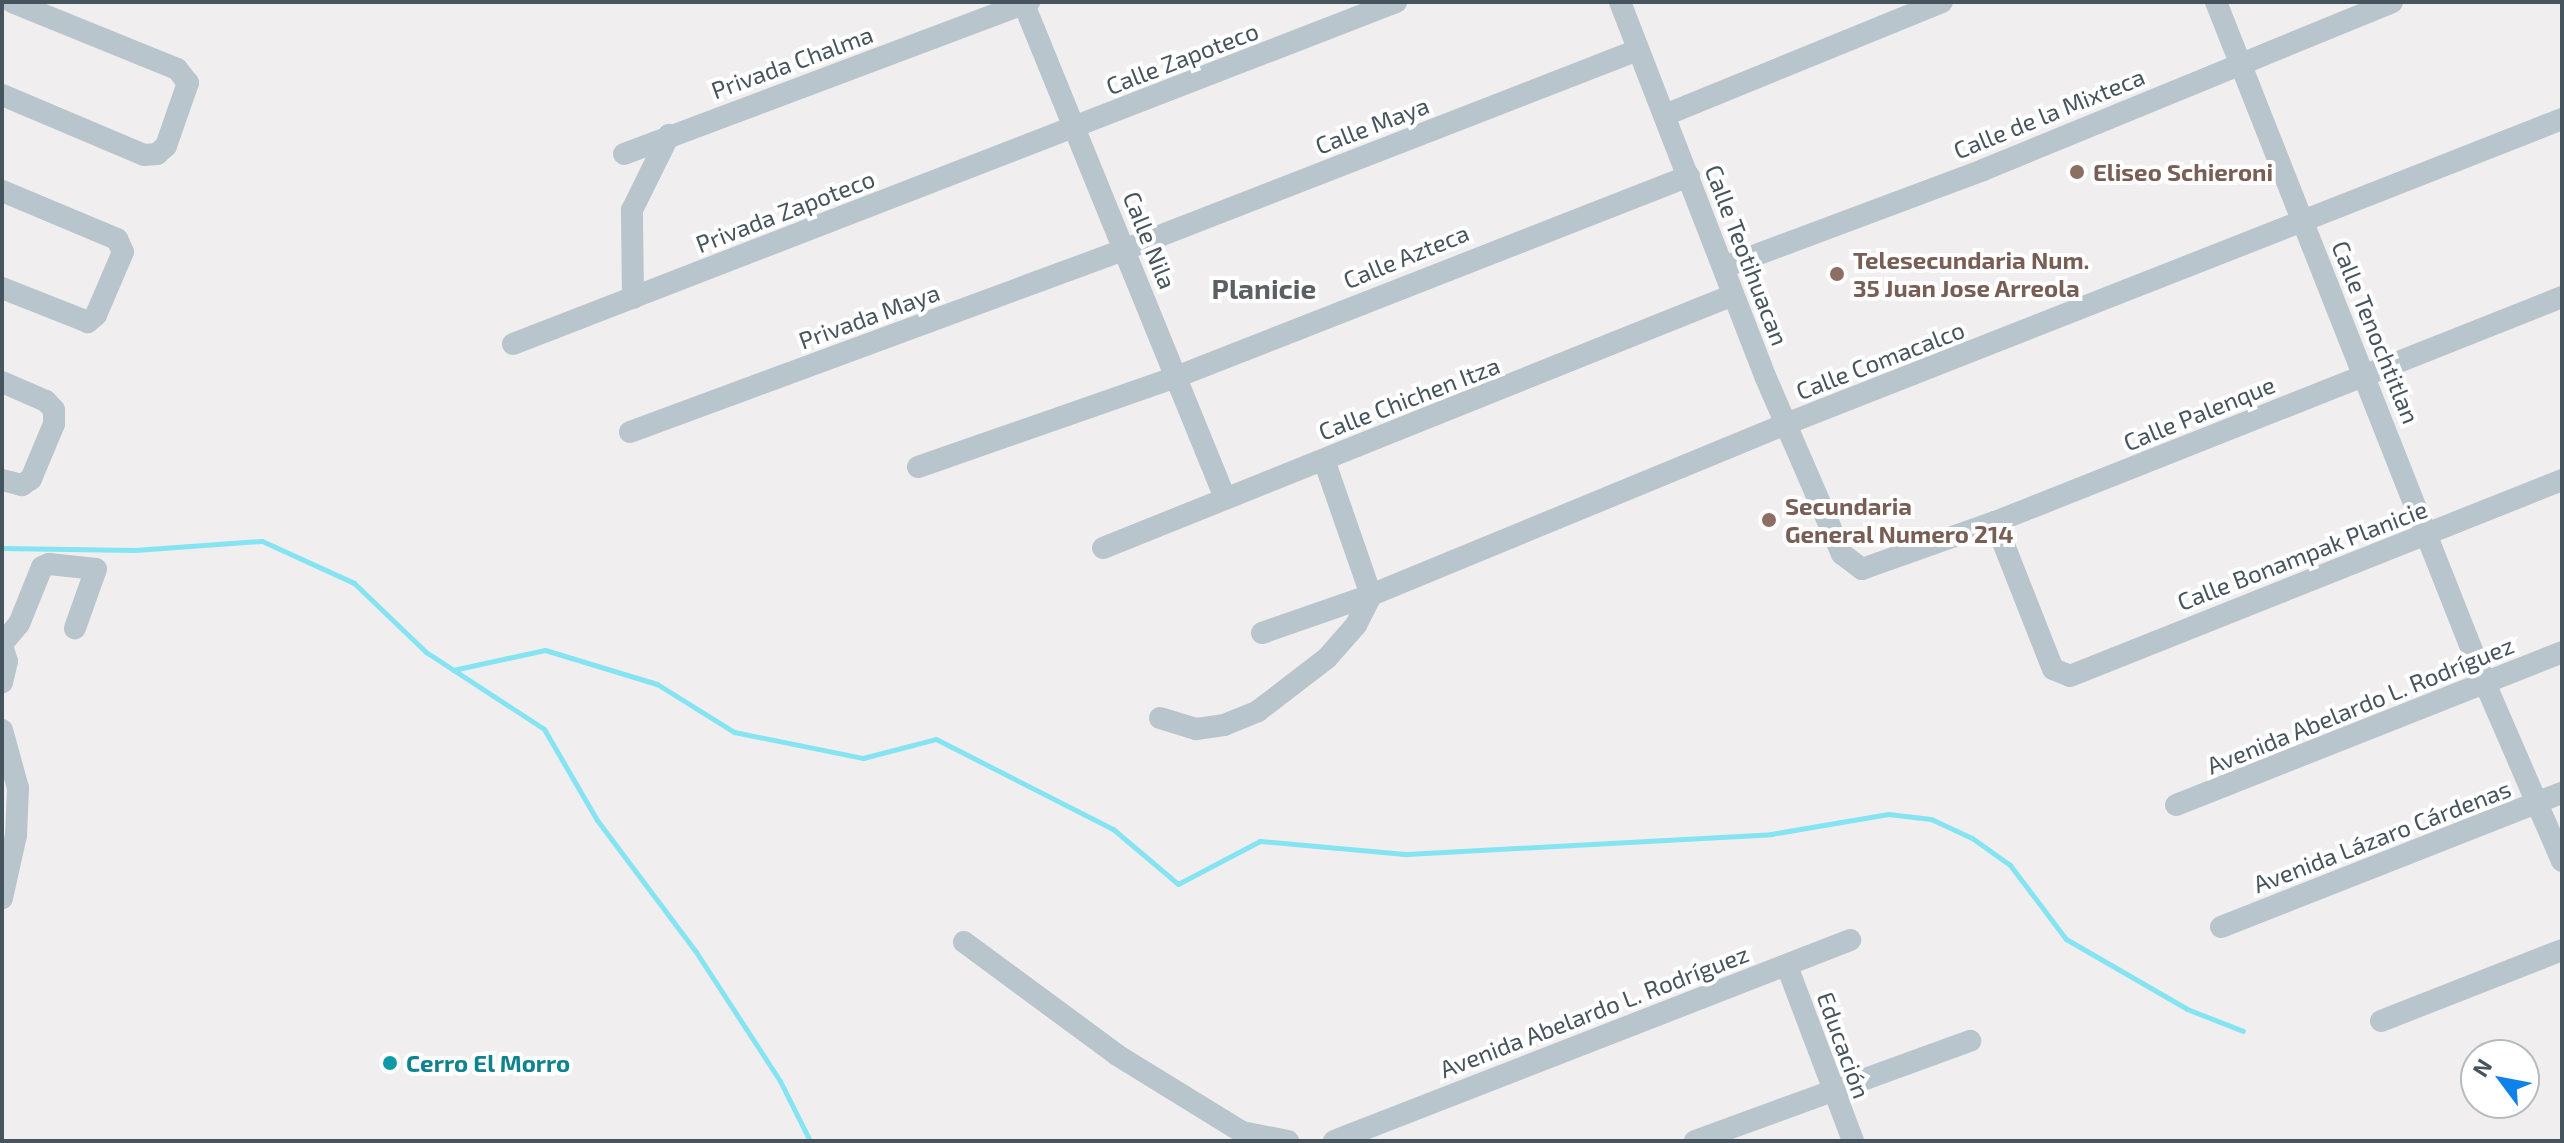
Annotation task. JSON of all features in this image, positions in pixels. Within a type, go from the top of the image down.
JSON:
[{"type":"street","points":[[2,95],[144,155],[157,154],[166,146],[188,83],[177,69],[12,2]]},
{"type":"street","name":"Calle Zapoteco","points":[[1075,127],[1396,2]]},
{"type":"street","name":"Calle Teotihuacan","points":[[1620,2],[1786,424],[1842,554],[1854,566]]},
{"type":"street","points":[[1665,115],[1942,2]]},
{"type":"street","name":"Calle Tenochtitlan","points":[[2216,2],[2366,375],[2485,683],[2562,861]]},
{"type":"street","name":"Calle de la Mixteca","points":[[1724,267],[1983,170],[2392,2]]},
{"type":"street","name":"Calle Nila","points":[[1025,3],[1225,498]]},
{"type":"street","name":"Privada Chalma","points":[[624,154],[1025,3]]},
{"type":"street","name":"Calle Maya","points":[[1126,249],[1638,50]]},
{"type":"street","name":"Calle Comacalco","points":[[1262,633],[1371,595],[1786,424],[2305,223],[2562,119]]},
{"type":"street","name":"Privada Zapoteco","points":[[513,344],[1075,127]]},
{"type":"street","points":[[633,298],[632,210],[669,135]]},
{"type":"street","name":"Calle Azteca","points":[[918,467],[1176,377],[1689,176]]},
{"type":"street","points":[[2,191],[117,239],[123,252],[96,315],[88,322],[2,288]]},
{"type":"street","name":"Privada Maya","points":[[630,432],[1126,249]]},
{"type":"street","name":"Calle Chichen Itza","points":[[1103,548],[1733,295]]},
{"type":"street","name":"Calle Palenque","points":[[1854,566],[1871,569],[1995,522],[2562,297]]},
{"type":"street","points":[[2,382],[46,401],[54,410],[43,451],[31,479],[22,485],[2,480]]},
{"type":"street","points":[[1160,718],[1196,729],[1224,725],[1258,711],[1327,658],[1356,625],[1371,595],[1324,460]]},
{"type":"street","name":"Calle Bonampak Planicie","points":[[1995,522],[2053,669],[2061,675],[2562,480]]},
{"type":"street","points":[[2,682],[7,667],[2,645],[19,624],[42,567],[49,564],[96,569],[75,628]]},
{"type":"street","name":"Avenida Abelardo L. Rodríguez","points":[[2176,805],[2562,652]]},
{"type":"street","points":[[2,730],[18,788],[16,835],[2,898]]},
{"type":"street","name":"Avenida Lázaro Cárdenas","points":[[2221,927],[2562,793]]},
{"type":"street","name":"Avenida Abelardo L. Rodríguez","points":[[1334,1141],[1358,1135],[1850,940]]},
{"type":"street","points":[[964,942],[1117,1055],[1230,1125],[1288,1141]]},
{"type":"street","points":[[2381,1021],[2562,950]]},
{"type":"street","name":"Educación","points":[[1787,966],[1853,1141]]},
{"type":"street","points":[[1695,1141],[1970,1041]]},
{"type":"waterway","points":[[2,548],[135,550],[262,541],[354,583],[426,652],[544,729],[597,820],[696,952],[780,1081],[810,1141]]},
{"type":"waterway","points":[[453,670],[545,650],[657,684],[734,732],[863,758],[936,739],[1113,829],[1178,884],[1260,841],[1407,854],[1771,834],[1888,814],[1931,819],[1972,838],[2010,865],[2066,939],[2187,1009],[2243,1031]]},
{"type":"place","name":"Eliseo Schieroni","points":[[2077,172]]},
{"type":"place","name":"Telesecundaria Num. 35 Juan Jose Arreola","points":[[1837,274]]},
{"type":"place","name":"Secundaria General Numero 214","points":[[1769,520]]},
{"type":"place","name":"Cerro El Morro","points":[[390,1063]]},
{"type":"district","name":"Planicie","points":[[1264,288]]}]
